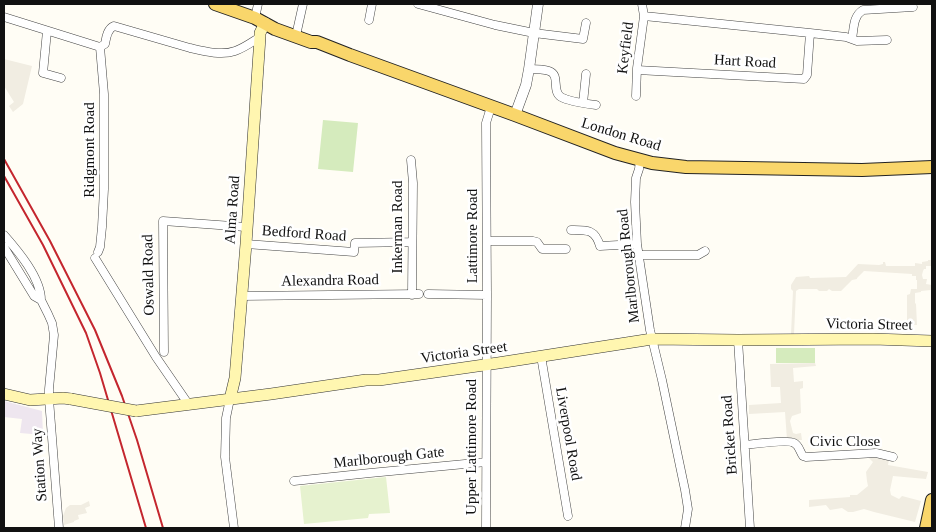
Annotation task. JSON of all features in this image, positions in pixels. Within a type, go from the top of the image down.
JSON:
[{"type":"main road","name":"London Road","points":[[215,4],[260,21],[275,29],[311,42],[317,42],[615,153],[640,160],[686,167],[862,170],[932,167]]},
{"type":"main road","name":"London Road","points":[[260,21],[279,24],[312,37],[317,42]]},
{"type":"main road","name":"Alma Road","points":[[230,399],[234,382],[246,244],[260,21]]},
{"type":"main road","name":"Victoria Street","points":[[4,394],[30,400],[71,399],[136,411],[366,380],[388,379],[652,339],[873,339],[932,341]]},
{"type":"main road","points":[[926,528],[932,500]]},
{"type":"street","points":[[258,4],[260,21]]},
{"type":"street","points":[[297,31],[302,4]]},
{"type":"street","points":[[369,20],[372,4]]},
{"type":"street","points":[[418,4],[495,25],[534,33],[583,39],[586,23]]},
{"type":"street","points":[[515,115],[526,85],[538,4]]},
{"type":"street","name":"Keyfield","points":[[636,96],[637,70],[644,16],[642,4]]},
{"type":"street","points":[[852,39],[855,18],[863,10],[913,7]]},
{"type":"street","points":[[644,16],[810,33],[857,41],[887,40]]},
{"type":"street","points":[[4,19],[100,47],[104,44],[108,31],[114,26],[196,49],[222,53],[236,51],[260,37]]},
{"type":"street","points":[[47,31],[43,73],[61,78]]},
{"type":"street","name":"Hart Road","points":[[637,70],[804,79],[807,75],[810,33]]},
{"type":"street","name":"Ridgmont Road","points":[[100,47],[104,94],[104,189],[100,247],[97,255],[156,357],[189,404]]},
{"type":"street","points":[[529,69],[551,71],[556,79],[556,90],[560,97],[596,105]]},
{"type":"street","points":[[583,103],[586,74]]},
{"type":"street","name":"Lattimore Road","points":[[486,365],[486,123],[491,107]]},
{"type":"street","name":"Inkerman Road","points":[[411,160],[413,183],[412,242],[416,295]]},
{"type":"street","name":"Marlborough Road","points":[[640,160],[636,178],[635,202],[638,255],[652,339],[685,490],[688,509],[685,528]]},
{"type":"street","name":"Oswald Road","points":[[164,352],[162,221],[246,227]]},
{"type":"street","points":[[572,230],[590,231],[595,234],[600,246],[637,244]]},
{"type":"street","points":[[4,235],[16,248],[30,270],[41,292],[41,300],[34,296],[4,247]]},
{"type":"street","points":[[486,241],[533,241],[542,249],[566,249]]},
{"type":"street","name":"Bedford Road","points":[[246,244],[354,252],[355,243],[412,242]]},
{"type":"street","points":[[638,255],[698,255],[705,252]]},
{"type":"street","points":[[428,294],[487,295]]},
{"type":"street","name":"Alexandra Road","points":[[241,296],[416,295]]},
{"type":"street","name":"Station Way","points":[[41,300],[52,323],[54,335],[49,399],[59,528]]},
{"type":"street","name":"Bricket Road","points":[[738,340],[750,528]]},
{"type":"street","name":"Liverpool Road","points":[[541,356],[568,516]]},
{"type":"street","name":"Upper Lattimore Road","points":[[486,365],[486,528]]},
{"type":"street","points":[[230,399],[226,418],[225,457],[234,528]]},
{"type":"street","name":"Civic Close","points":[[745,445],[793,442],[806,458],[876,453],[893,457]]},
{"type":"street","name":"Marlborough Gate","points":[[294,481],[486,462]]},
{"type":"shaded area","points":[[4,59],[32,66],[23,104],[13,112],[9,106],[14,102],[4,86]]},
{"type":"shaded area","points":[[931,258],[932,265],[926,266],[922,275],[923,279],[927,279],[926,284],[932,285],[932,296],[931,290],[915,293],[917,325],[908,326],[907,319],[907,295],[910,294],[911,289],[917,289],[916,276],[912,276],[912,274],[864,271],[841,291],[799,289],[796,291],[794,334],[791,334],[793,291],[791,285],[796,277],[846,277],[858,264],[879,265],[885,262],[886,266],[915,266],[915,263],[922,264],[922,262],[931,260]]},
{"type":"shaded area","points":[[815,363],[816,366],[793,368],[794,382],[803,381],[803,388],[800,389],[801,413],[792,416],[790,421],[793,433],[801,433],[802,440],[787,440],[785,412],[749,414],[749,405],[781,403],[780,387],[771,387],[770,364]]},
{"type":"shaded area","points":[[4,401],[42,411],[43,435],[20,433],[22,419],[4,417]]},
{"type":"shaded area","points":[[867,456],[889,459],[888,465],[928,472],[926,479],[893,476],[890,490],[891,495],[899,499],[902,496],[921,501],[915,522],[864,509],[848,512],[842,508],[830,510],[826,505],[809,507],[809,500],[850,497],[850,495],[857,495],[868,486],[866,472],[873,462]]},
{"type":"shaded area","points":[[89,501],[90,506],[85,508],[87,513],[78,515],[79,519],[64,525],[63,516],[66,508],[70,505],[81,505]]},
{"type":"green space","points":[[323,120],[358,123],[353,172],[318,169]]},
{"type":"green space","points":[[776,348],[815,348],[815,363],[776,363]]},
{"type":"green space","points":[[386,477],[390,513],[369,514],[368,518],[304,524],[300,486]]},
{"type":"railway","points":[[4,159],[50,241],[95,330],[122,396],[163,528]]},
{"type":"railway","points":[[4,176],[43,245],[86,333],[100,373],[146,528]]}]
